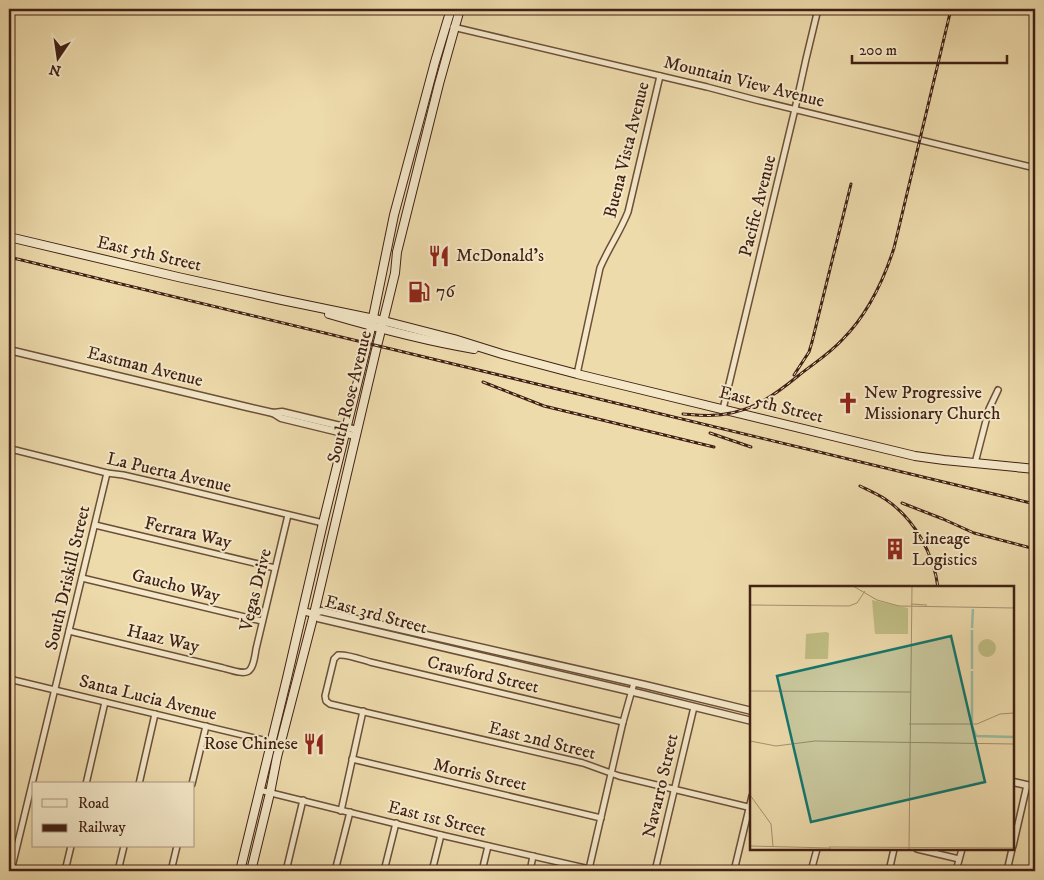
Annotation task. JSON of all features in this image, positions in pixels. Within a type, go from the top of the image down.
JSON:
[{"type":"main road","name":"South Rose Avenue","points":[[240,871],[288,678],[323,523],[372,322],[394,215],[450,9]]},
{"type":"main road","name":"South Rose Avenue","points":[[251,871],[280,744],[314,614],[383,325],[395,273],[397,252],[460,9]]},
{"type":"main road","points":[[407,211],[404,205],[413,168],[412,148]]},
{"type":"main road","name":"East 5th Street","points":[[9,236],[383,325],[454,339],[577,374],[915,456],[1035,469]]},
{"type":"main road","points":[[285,725],[281,720],[290,684],[288,678]]},
{"type":"street","name":"Pacific Avenue","points":[[723,409],[818,9]]},
{"type":"street","name":"Mountain View Avenue","points":[[446,25],[1035,168]]},
{"type":"street","name":"Buena Vista Avenue","points":[[577,374],[600,268],[628,212],[660,76]]},
{"type":"street","name":"Eastman Avenue","points":[[9,350],[273,413],[282,412],[356,433]]},
{"type":"street","points":[[975,463],[989,408],[998,390]]},
{"type":"street","name":"La Puerta Avenue","points":[[9,451],[15,450],[323,523]]},
{"type":"street","name":"South Driskill Street","points":[[33,782],[107,473]]},
{"type":"street","name":"Vegas Drive","points":[[249,670],[254,664],[262,621],[288,515]]},
{"type":"street","name":"Ferrara Way","points":[[95,525],[275,568]]},
{"type":"street","name":"Gaucho Way","points":[[82,578],[262,621]]},
{"type":"street","name":"East 3rd Street","points":[[750,711],[321,610],[314,614],[318,618],[750,721]]},
{"type":"street","points":[[303,611],[314,614]]},
{"type":"street","name":"Haaz Way","points":[[70,631],[242,673],[249,670]]},
{"type":"street","name":"Crawford Street","points":[[336,656],[345,654],[623,722]]},
{"type":"street","name":"East 2nd Street","points":[[336,656],[332,663],[325,692],[326,701],[330,704],[583,763],[604,772],[750,808]]},
{"type":"street","name":"Santa Lucia Avenue","points":[[9,678],[280,744]]},
{"type":"street","points":[[589,869],[623,722],[634,683]]},
{"type":"street","points":[[86,782],[105,702]]},
{"type":"street","points":[[717,713],[719,703]]},
{"type":"street","name":"Navarro Street","points":[[654,871],[694,707]]},
{"type":"street","points":[[342,810],[363,712]]},
{"type":"street","points":[[139,782],[155,714]]},
{"type":"street","points":[[192,782],[206,726]]},
{"type":"street","name":"Morris Street","points":[[352,760],[601,818]]},
{"type":"street","points":[[1014,782],[1035,787]]},
{"type":"street","name":"South Driskill Street","points":[[11,871],[32,785]]},
{"type":"street","points":[[1014,840],[1027,785]]},
{"type":"street","name":"East 1st Street","points":[[259,790],[598,871]]},
{"type":"street","points":[[286,871],[302,800]]},
{"type":"street","points":[[734,871],[750,808]]},
{"type":"street","points":[[335,871],[350,812]]},
{"type":"street","points":[[384,871],[396,823]]},
{"type":"street","points":[[432,871],[441,835]]},
{"type":"street","points":[[482,871],[488,846]]},
{"type":"street","points":[[65,871],[71,848]]},
{"type":"street","points":[[118,871],[124,848]]},
{"type":"street","points":[[171,871],[177,848]]},
{"type":"street","points":[[811,871],[817,850]]},
{"type":"street","points":[[889,871],[894,850]]},
{"type":"street","points":[[921,850],[959,859]]},
{"type":"street","points":[[956,871],[962,850]]},
{"type":"street","points":[[1007,871],[1012,850]]},
{"type":"street","points":[[530,871],[533,856]]},
{"type":"railway","points":[[683,414],[720,415],[736,412],[755,405],[781,389],[832,350],[860,319],[880,285],[894,248],[951,9]]},
{"type":"railway","points":[[794,375],[809,352],[812,342],[851,184]]},
{"type":"railway","points":[[9,257],[1035,504]]},
{"type":"railway","points":[[483,382],[544,406],[714,447]]},
{"type":"railway","points":[[710,433],[751,447]]},
{"type":"railway","points":[[860,486],[882,497],[905,516],[927,550],[936,575],[938,586]]},
{"type":"railway","points":[[902,503],[974,533],[1035,549]]},
{"type":"place","name":"McDonald's","points":[[439,256]]},
{"type":"place","name":"76","points":[[419,292]]},
{"type":"place","name":"New Progressive Missionary Church","points":[[848,403]]},
{"type":"place","name":"Lineage Logistics","points":[[895,549]]},
{"type":"place","name":"Rose Chinese","points":[[314,744]]}]
